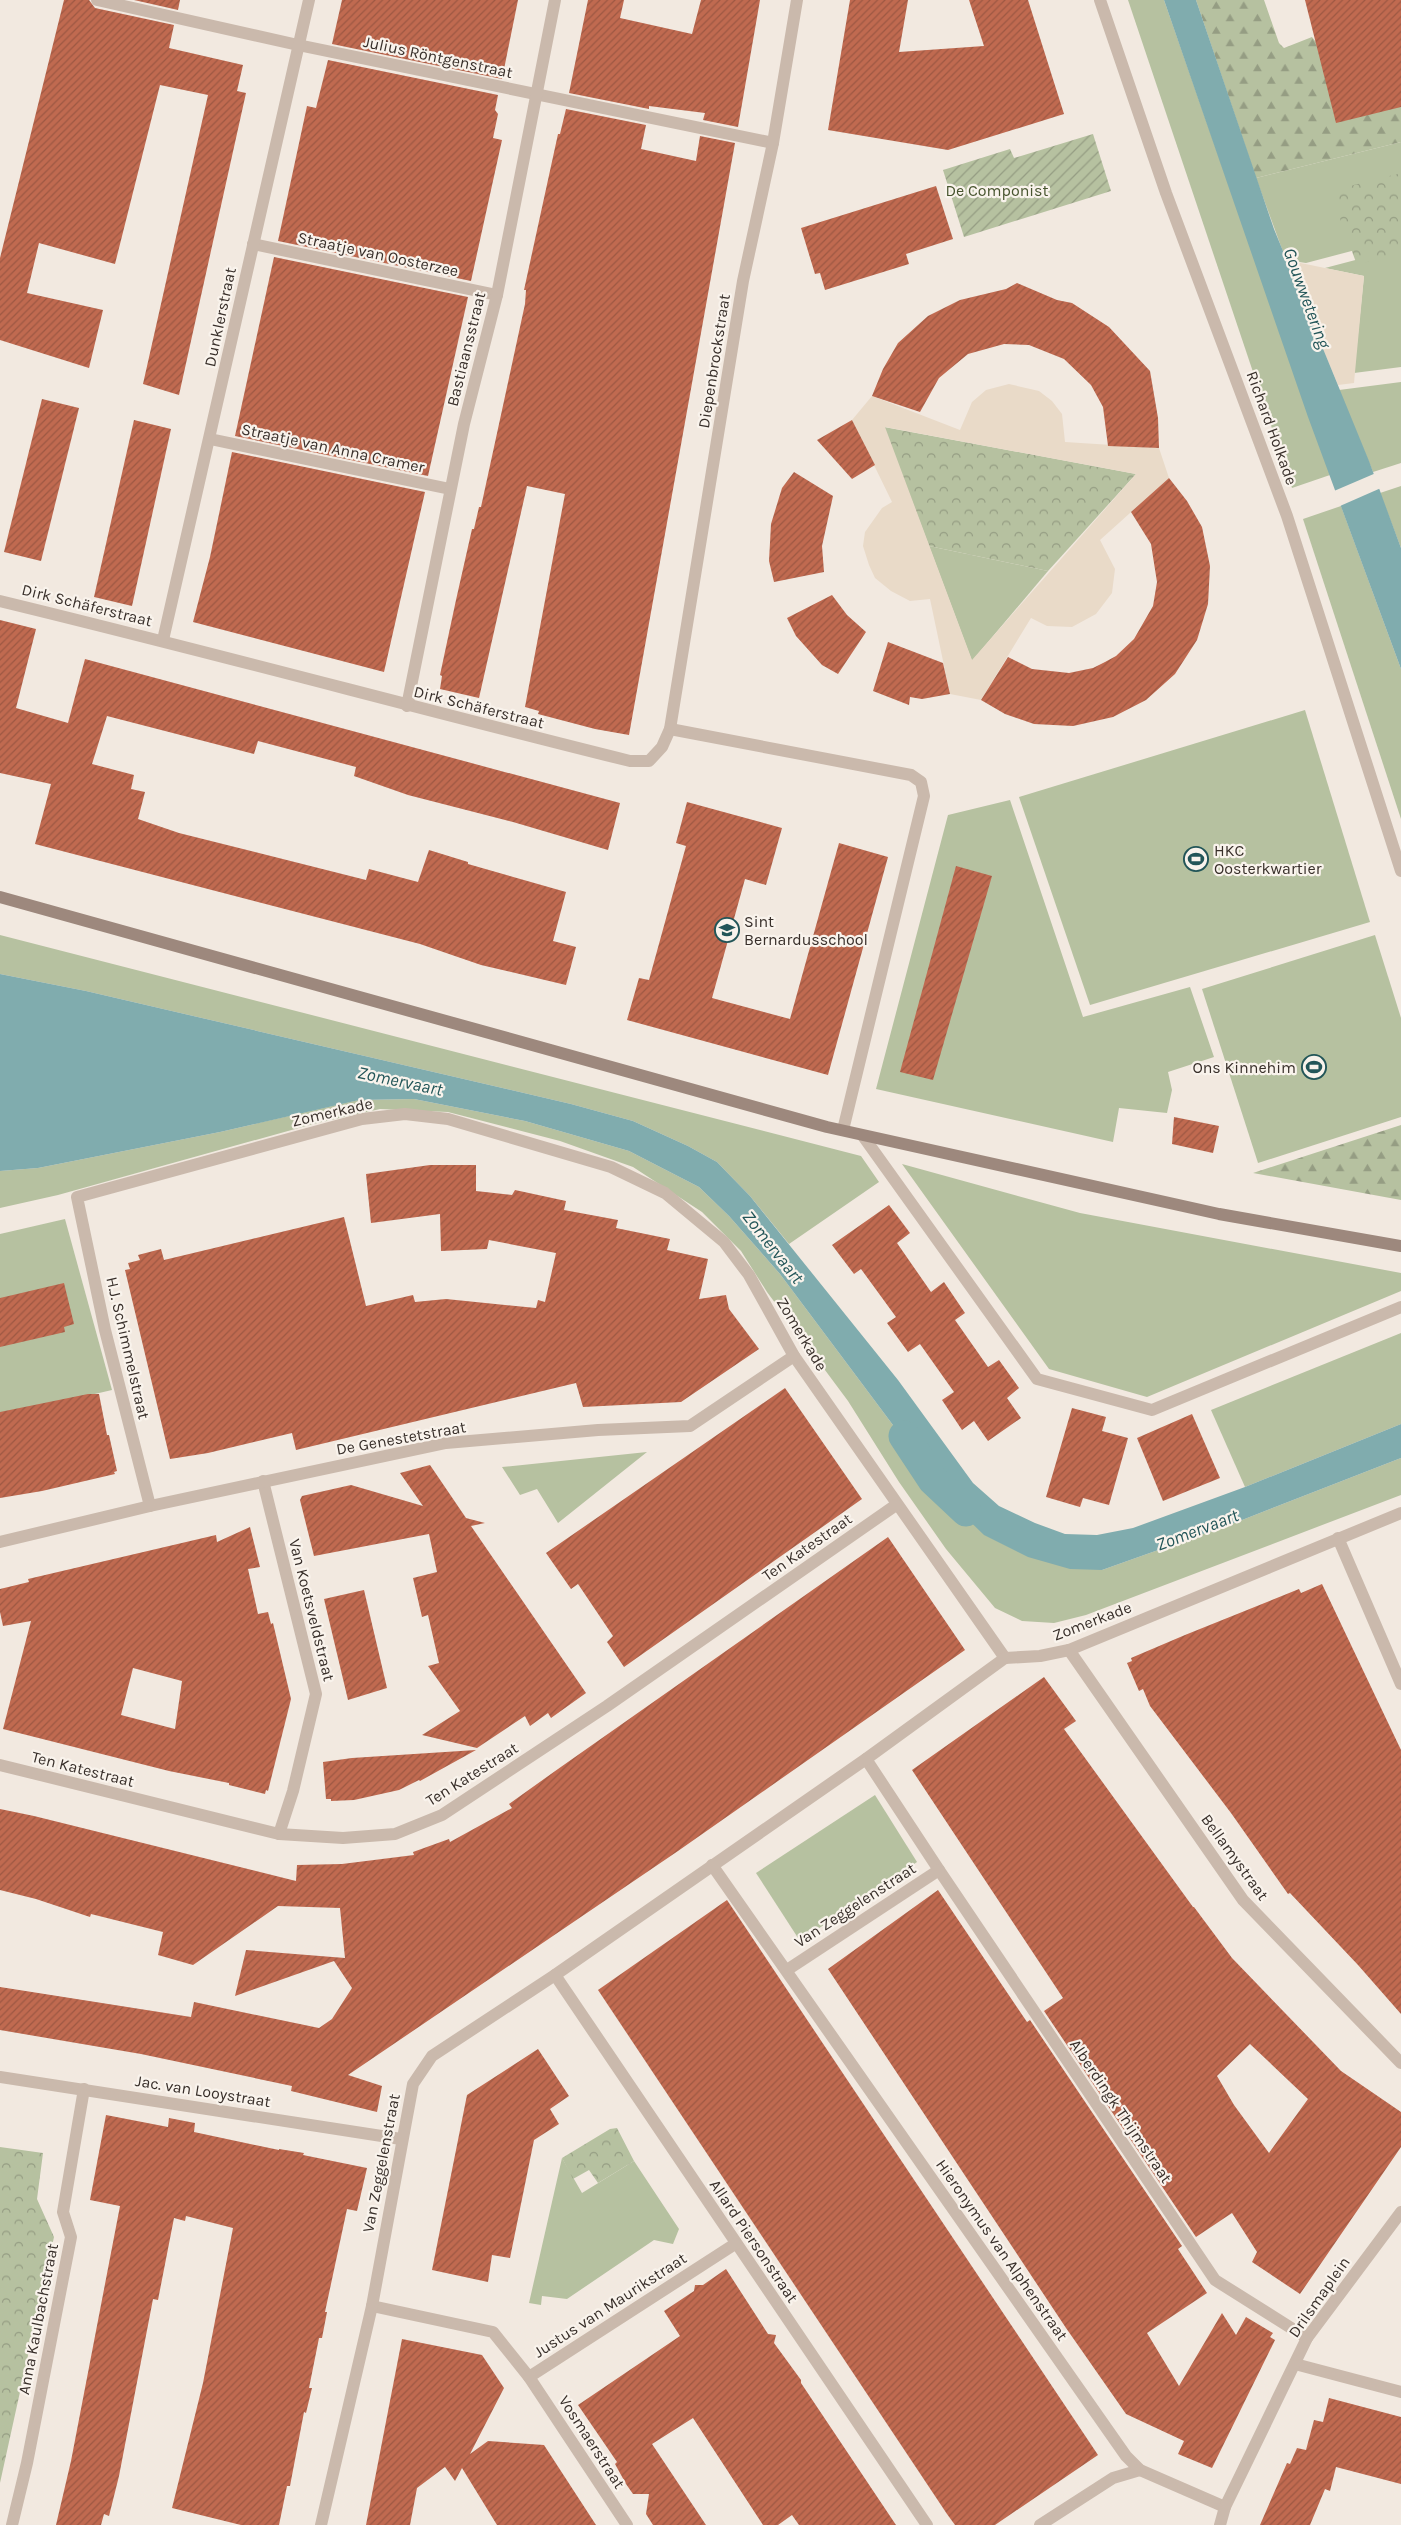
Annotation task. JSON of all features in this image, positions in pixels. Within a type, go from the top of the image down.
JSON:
[{"type":"street","name":"Julius Röntgenstraat","points":[[98,0],[298,45],[773,143]]},
{"type":"street","name":"Dunklerstraat","points":[[163,640],[309,0]]},
{"type":"street","name":"Bastiaansstraat","points":[[407,706],[464,424],[497,294],[556,0]]},
{"type":"street","name":"Diepenbrockstraat","points":[[670,729],[743,281],[773,143],[797,0]]},
{"type":"street","name":"Richard Holkade","points":[[1100,0],[1166,193],[1287,516],[1401,871]]},
{"type":"street","name":"Straatje van Oosterzee","points":[[253,244],[497,294]]},
{"type":"street","name":"Straatje van Anna Cramer","points":[[210,439],[450,489]]},
{"type":"street","name":"Dirk Schäferstraat","points":[[0,601],[163,640],[407,706],[630,761],[649,761],[662,747],[670,729]]},
{"type":"street","points":[[670,729],[911,774],[921,782],[924,796],[843,1130]]},
{"type":"street","points":[[0,897],[863,1136],[1219,1214],[1401,1246]]},
{"type":"street","name":"Zomerkade","points":[[77,1196],[362,1118],[404,1114],[448,1119],[611,1167],[665,1193],[724,1242],[749,1275],[794,1356],[896,1505],[1005,1658],[1040,1656],[1069,1650],[1401,1513]]},
{"type":"street","points":[[863,1136],[1037,1379],[1152,1410],[1401,1307]]},
{"type":"street","name":"H.J. Schimmelstraat","points":[[77,1196],[105,1330],[150,1506]]},
{"type":"street","name":"De Genestetstraat","points":[[0,1542],[150,1506],[446,1443],[598,1430],[690,1426],[794,1356]]},
{"type":"street","name":"Van Koetsveldstraat","points":[[263,1481],[316,1694],[293,1791],[279,1834]]},
{"type":"street","name":"Ten Katestraat","points":[[0,1765],[279,1834],[344,1838],[395,1834],[442,1815],[607,1706],[896,1505]]},
{"type":"street","points":[[1338,1538],[1401,1684]]},
{"type":"street","name":"Bellamystraat","points":[[1069,1650],[1243,1900],[1401,2063]]},
{"type":"street","name":"Van Zeggelenstraat","points":[[321,2525],[372,2306],[401,2139],[413,2084],[432,2056],[555,1975],[866,1759],[1005,1658]]},
{"type":"street","name":"Van Zeggelenstraat","points":[[712,1865],[787,1970],[938,1870],[866,1759]]},
{"type":"street","name":"Alberdingk Thijmstraat","points":[[938,1870],[1215,2280],[1307,2338]]},
{"type":"street","name":"Hieronymus van Alphenstraat","points":[[787,1970],[1126,2456],[1140,2470],[1226,2507]]},
{"type":"street","name":"Allard Piersonstraat","points":[[555,1975],[735,2244],[927,2525]]},
{"type":"street","name":"Jac. van Looystraat","points":[[0,2077],[401,2139]]},
{"type":"street","name":"Anna Kaulbachstraat","points":[[12,2525],[27,2463],[71,2237],[63,2212],[84,2089]]},
{"type":"street","name":"Drilsmaplein","points":[[1401,2212],[1307,2338],[1296,2364],[1401,2392]]},
{"type":"street","name":"Justus van Maurikstraat","points":[[372,2306],[493,2332],[529,2377],[735,2244]]},
{"type":"street","points":[[1220,2525],[1226,2507],[1296,2364]]},
{"type":"street","name":"Vosmaerstraat","points":[[529,2377],[627,2525]]},
{"type":"street","points":[[1040,2525],[1113,2478],[1140,2470]]},
{"type":"green space","points":[[1128,0],[1164,0],[1330,475],[1292,488]]},
{"type":"green space","points":[[1196,0],[1264,0],[1279,43],[1284,48],[1312,37],[1319,46],[1401,95],[1401,142],[1256,178]]},
{"type":"green space","name":"De Componist","points":[[1093,134],[1111,191],[964,237],[943,170],[1010,149],[1014,158]]},
{"type":"green space","points":[[1401,142],[1401,238],[1306,263],[1286,260],[1256,178]]},
{"type":"green space","points":[[1401,173],[1401,251],[1357,265],[1330,191]]},
{"type":"green space","points":[[1401,248],[1401,367],[1354,373],[1364,276],[1325,268]]},
{"type":"green space","points":[[1401,382],[1401,463],[1373,472],[1339,390]]},
{"type":"green space","points":[[884,427],[1136,474],[1048,571],[929,546]]},
{"type":"green space","points":[[1401,486],[1401,548],[1380,493]]},
{"type":"green space","points":[[1341,506],[1401,669],[1401,819],[1303,519]]},
{"type":"green space","points":[[929,546],[1048,571],[972,661]]},
{"type":"green space","name":"HKC Oosterkwartier","points":[[1305,710],[1370,922],[1090,1005],[1019,797]]},
{"type":"green space","points":[[1010,800],[1083,1017],[1190,987],[1214,1057],[1168,1072],[1172,1090],[1167,1113],[1119,1108],[1113,1142],[876,1089],[948,815]]},
{"type":"green space","points":[[0,935],[861,1156],[879,1182],[789,1244],[750,1196],[717,1162],[688,1146],[633,1121],[571,1104],[86,991],[0,974]]},
{"type":"green space","name":"Ons Kinnehim","points":[[1375,935],[1401,1018],[1401,1117],[1258,1163],[1202,989]]},
{"type":"green space","points":[[414,1099],[525,1121],[629,1151],[699,1187],[729,1216],[780,1274],[952,1504],[1102,1570],[1237,1522],[1401,1458],[1401,1495],[1086,1615],[1054,1623],[1022,1621],[995,1608],[946,1549],[899,1482],[848,1401],[767,1292],[741,1251],[702,1212],[633,1167],[560,1141],[448,1112],[380,1109],[313,1124],[58,1195],[0,1208],[0,1171],[38,1168],[220,1132],[358,1100]]},
{"type":"green space","points":[[1401,1125],[1401,1200],[1253,1173]]},
{"type":"green space","points":[[902,1164],[1080,1213],[1401,1273],[1401,1291],[1147,1397],[1049,1369]]},
{"type":"green space","points":[[65,1219],[112,1390],[0,1416],[0,1234]]},
{"type":"green space","points":[[1401,1333],[1401,1424],[1245,1487],[1211,1410]]},
{"type":"green space","points":[[647,1452],[558,1523],[537,1489],[520,1495],[502,1467]]},
{"type":"green space","points":[[875,1795],[917,1862],[800,1941],[756,1873]]},
{"type":"green space","points":[[617,2128],[634,2161],[598,2183],[589,2170],[573,2179],[562,2158],[610,2129]]},
{"type":"green space","points":[[0,2147],[43,2153],[37,2199],[54,2237],[0,2483]]},
{"type":"green space","points":[[562,2158],[582,2193],[634,2161],[679,2229],[673,2244],[654,2240],[567,2299],[542,2296],[541,2305],[529,2303]]},
{"type":"shaded area","points":[[1286,260],[1364,276],[1354,383],[1338,385]]},
{"type":"shaded area","points":[[1009,384],[1039,391],[1052,401],[1062,414],[1065,442],[1159,448],[1169,478],[1100,540],[1115,569],[1112,593],[1096,614],[1072,627],[1047,626],[1031,618],[981,700],[950,694],[930,599],[910,601],[891,591],[875,578],[869,565],[863,546],[865,532],[882,508],[892,502],[852,420],[872,396],[960,430],[972,402],[986,390]],"holes":[[[885,427],[1136,474],[972,660]]]},
{"type":"water","points":[[1164,0],[1196,0],[1274,229],[1369,461],[1401,548],[1401,669],[1308,417]]},
{"type":"water","points":[[0,974],[86,991],[571,1104],[633,1121],[688,1146],[717,1162],[750,1196],[898,1380],[973,1483],[999,1506],[1035,1523],[1065,1534],[1097,1535],[1133,1528],[1245,1487],[1401,1424],[1401,1458],[1237,1522],[1102,1570],[1070,1569],[1028,1557],[984,1535],[952,1504],[780,1274],[729,1216],[699,1187],[629,1151],[525,1121],[414,1099],[359,1100],[220,1132],[38,1168],[0,1171]]},
{"type":"pier","points":[[1376,473],[1381,488],[1340,506],[1334,491]]},
{"type":"building","points":[[64,0],[89,0],[95,8],[174,25],[169,48],[243,65],[237,91],[246,93],[179,395],[143,384],[208,95],[160,85],[115,264],[39,243],[27,293],[103,310],[89,368],[0,340],[0,258]]},
{"type":"building","points":[[134,0],[180,0],[178,10]]},
{"type":"building","points":[[342,0],[518,0],[502,79],[332,44]]},
{"type":"building","points":[[588,0],[624,0],[620,18],[692,34],[701,0],[760,0],[738,127],[703,120],[705,113],[649,106],[649,109],[569,93]]},
{"type":"building","points":[[850,0],[908,0],[899,52],[984,46],[969,0],[1028,0],[1064,114],[948,150],[828,130]]},
{"type":"building","points":[[1305,0],[1401,0],[1401,107],[1336,123]]},
{"type":"building","points":[[328,60],[498,95],[495,110],[498,114],[493,138],[502,140],[471,281],[278,241],[307,106],[316,108]]},
{"type":"building","points":[[566,109],[646,125],[641,149],[696,161],[700,136],[735,143],[629,735],[595,729],[538,714],[539,711],[525,707],[565,494],[527,486],[479,698],[440,689],[442,676],[440,675],[456,600],[472,529],[474,529],[479,507],[481,507],[525,304],[526,290],[524,290],[558,134],[560,134]]},
{"type":"building","points":[[936,186],[953,239],[906,254],[909,264],[825,290],[820,273],[815,274],[801,228]]},
{"type":"building","points":[[274,257],[468,297],[428,476],[235,436]]},
{"type":"building","points":[[1017,283],[1057,300],[1072,303],[1109,327],[1150,371],[1158,418],[1159,448],[1108,446],[1103,407],[1091,385],[1064,359],[1029,345],[1004,344],[968,354],[939,378],[920,412],[872,396],[883,369],[898,343],[928,316],[960,300],[1006,289]]},
{"type":"building","points":[[42,399],[79,408],[41,561],[4,552]]},
{"type":"building","points":[[134,420],[171,429],[132,606],[94,597]]},
{"type":"building","points":[[852,420],[875,465],[852,479],[817,440]]},
{"type":"building","points":[[232,452],[425,492],[384,672],[193,622],[210,557]]},
{"type":"building","points":[[794,472],[833,496],[822,546],[824,572],[774,582],[769,561],[771,524],[782,488]]},
{"type":"building","points":[[1169,478],[1187,501],[1202,527],[1210,566],[1208,604],[1197,640],[1175,674],[1146,700],[1113,717],[1073,726],[1034,724],[1005,714],[981,700],[1008,657],[1032,669],[1069,673],[1093,668],[1105,662],[1116,656],[1134,639],[1153,606],[1157,582],[1151,544],[1131,512]]},
{"type":"building","points":[[832,595],[847,615],[866,632],[838,674],[822,665],[796,636],[787,618]]},
{"type":"building","points":[[0,620],[36,629],[16,708],[68,723],[85,659],[620,803],[608,850],[513,822],[408,795],[354,776],[356,767],[258,741],[254,754],[107,716],[92,764],[134,775],[131,789],[145,792],[138,819],[179,833],[366,880],[369,869],[418,882],[429,850],[468,862],[468,864],[566,892],[553,941],[576,947],[566,985],[481,965],[420,944],[35,844],[51,784],[0,773]]},
{"type":"building","points":[[888,642],[943,663],[950,694],[922,699],[910,697],[909,705],[873,691]]},
{"type":"building","points":[[687,802],[782,828],[766,885],[745,879],[712,998],[790,1019],[839,843],[888,857],[828,1075],[627,1020],[639,978],[649,980],[686,846],[676,843]]},
{"type":"building","points":[[956,866],[992,876],[933,1080],[900,1072]]},
{"type":"building","points":[[1174,1117],[1219,1126],[1213,1153],[1172,1144]]},
{"type":"building","points":[[430,1165],[476,1165],[476,1191],[512,1195],[515,1190],[566,1201],[564,1210],[618,1220],[616,1228],[670,1239],[667,1250],[708,1259],[699,1299],[726,1295],[729,1309],[759,1349],[681,1402],[583,1407],[576,1383],[296,1450],[292,1433],[208,1453],[170,1459],[125,1270],[130,1269],[128,1263],[140,1260],[138,1255],[161,1249],[164,1260],[344,1217],[366,1306],[413,1295],[415,1302],[446,1299],[536,1308],[538,1300],[545,1302],[556,1253],[489,1240],[487,1249],[441,1251],[440,1214],[371,1223],[366,1174]]},
{"type":"building","points":[[889,1205],[910,1233],[897,1243],[931,1292],[944,1282],[965,1313],[955,1320],[988,1367],[999,1360],[1019,1388],[1007,1398],[1021,1418],[988,1441],[974,1421],[962,1430],[942,1400],[954,1392],[920,1344],[908,1352],[887,1323],[896,1317],[861,1269],[854,1274],[832,1245]]},
{"type":"building","points":[[64,1283],[74,1324],[64,1327],[65,1332],[0,1347],[0,1298]]},
{"type":"building","points":[[785,1388],[862,1499],[624,1667],[607,1642],[613,1636],[578,1584],[571,1589],[546,1553]]},
{"type":"building","points":[[88,1394],[99,1394],[107,1435],[109,1435],[117,1471],[114,1472],[115,1474],[42,1491],[0,1498],[0,1412]]},
{"type":"building","points":[[1072,1408],[1106,1417],[1102,1431],[1128,1438],[1109,1505],[1083,1498],[1080,1507],[1046,1497]]},
{"type":"building","points":[[1192,1414],[1220,1478],[1163,1501],[1137,1438]]},
{"type":"building","points":[[430,1465],[466,1518],[485,1523],[471,1526],[586,1693],[551,1718],[548,1713],[530,1726],[525,1716],[477,1748],[422,1735],[460,1711],[428,1666],[439,1663],[428,1615],[422,1617],[413,1578],[437,1572],[429,1534],[314,1556],[300,1500],[302,1496],[351,1485],[423,1506],[400,1473]]},
{"type":"building","points":[[250,1527],[260,1567],[248,1569],[258,1614],[268,1612],[271,1624],[273,1623],[291,1699],[268,1791],[266,1790],[265,1794],[229,1785],[229,1783],[169,1771],[3,1729],[31,1621],[3,1626],[0,1612],[0,1589],[29,1582],[28,1579],[216,1535],[217,1542]],"holes":[[[133,1668],[182,1681],[175,1729],[121,1715]]]},
{"type":"building","points":[[888,1537],[965,1650],[678,1851],[348,2075],[382,2086],[377,2112],[291,2091],[292,2086],[141,2054],[0,2030],[0,1987],[191,2017],[194,2002],[319,2028],[332,2019],[352,1988],[334,1961],[235,1996],[246,1950],[345,1958],[340,1908],[278,1906],[193,1965],[158,1955],[163,1932],[91,1914],[90,1917],[36,1899],[0,1890],[0,1809],[296,1881],[297,1865],[342,1864],[414,1855],[413,1852],[449,1839],[450,1842],[512,1808],[509,1804]]},
{"type":"building","points":[[1322,1584],[1401,1750],[1401,2014],[1358,1965],[1290,1893],[1288,1894],[1231,1813],[1150,1706],[1143,1689],[1139,1691],[1127,1663],[1132,1661],[1131,1658],[1185,1635],[1299,1589],[1301,1593]]},
{"type":"building","points":[[364,1590],[387,1688],[348,1700],[324,1599]]},
{"type":"building","points":[[1044,1677],[1076,1721],[1064,1729],[1232,1958],[1341,2071],[1401,2112],[1401,2147],[1300,2294],[1252,2262],[1257,2252],[1232,2213],[1196,2237],[1044,2011],[1063,1998],[912,1770]],"holes":[[[1250,2044],[1308,2099],[1269,2153],[1234,2105],[1217,2076]]]},
{"type":"building","points":[[476,1750],[420,1781],[399,1790],[354,1800],[331,1801],[331,1799],[326,1799],[323,1762],[352,1758]]},
{"type":"building","points":[[938,1890],[1027,2022],[1030,2020],[1182,2246],[1178,2249],[1207,2293],[1147,2333],[1179,2386],[1222,2313],[1236,2335],[1246,2317],[1273,2333],[1270,2337],[1275,2340],[1212,2468],[1178,2454],[1184,2441],[1126,2414],[1066,2328],[828,1969]]},
{"type":"building","points":[[727,1900],[1098,2455],[995,2525],[955,2525],[598,1990]]},
{"type":"building","points":[[538,2049],[569,2096],[550,2109],[559,2124],[534,2140],[510,2258],[492,2255],[488,2282],[432,2270],[467,2095]]},
{"type":"building","points":[[106,2115],[168,2127],[169,2118],[195,2123],[194,2132],[279,2150],[304,2153],[303,2155],[367,2168],[357,2211],[347,2209],[325,2312],[327,2312],[322,2338],[319,2338],[309,2388],[312,2388],[306,2413],[304,2412],[290,2486],[287,2486],[279,2525],[241,2525],[172,2508],[203,2383],[233,2228],[186,2216],[185,2221],[174,2218],[158,2300],[153,2299],[119,2476],[109,2516],[104,2514],[101,2525],[56,2525],[71,2461],[120,2206],[90,2200]]},
{"type":"building","points":[[726,2269],[768,2334],[776,2335],[774,2343],[801,2380],[801,2383],[896,2525],[799,2525],[792,2515],[778,2525],[763,2525],[693,2418],[652,2444],[706,2525],[653,2525],[646,2514],[649,2494],[633,2494],[615,2464],[617,2462],[578,2405],[680,2336],[664,2311],[694,2291],[695,2285],[703,2285]]},
{"type":"building","points":[[402,2339],[482,2355],[504,2388],[470,2454],[488,2441],[544,2445],[596,2525],[497,2525],[462,2468],[455,2481],[445,2467],[417,2488],[410,2525],[366,2525]]},
{"type":"building","points":[[1329,2398],[1401,2417],[1401,2484],[1336,2467],[1330,2491],[1325,2489],[1310,2525],[1260,2525],[1287,2463],[1290,2464],[1297,2448],[1306,2450],[1314,2420],[1323,2422]]},
{"type":"waterway","name":"Zomervaart","points":[[904,1436],[933,1480],[966,1511]]},
{"type":"place","name":"HKC Oosterkwartier","points":[[1196,859]]},
{"type":"place","name":"Sint Bernardusschool","points":[[727,930]]},
{"type":"place","name":"Ons Kinnehim","points":[[1314,1067]]},
{"type":"water label","name":"Gouwwetering","points":[[1307,298]]}]
